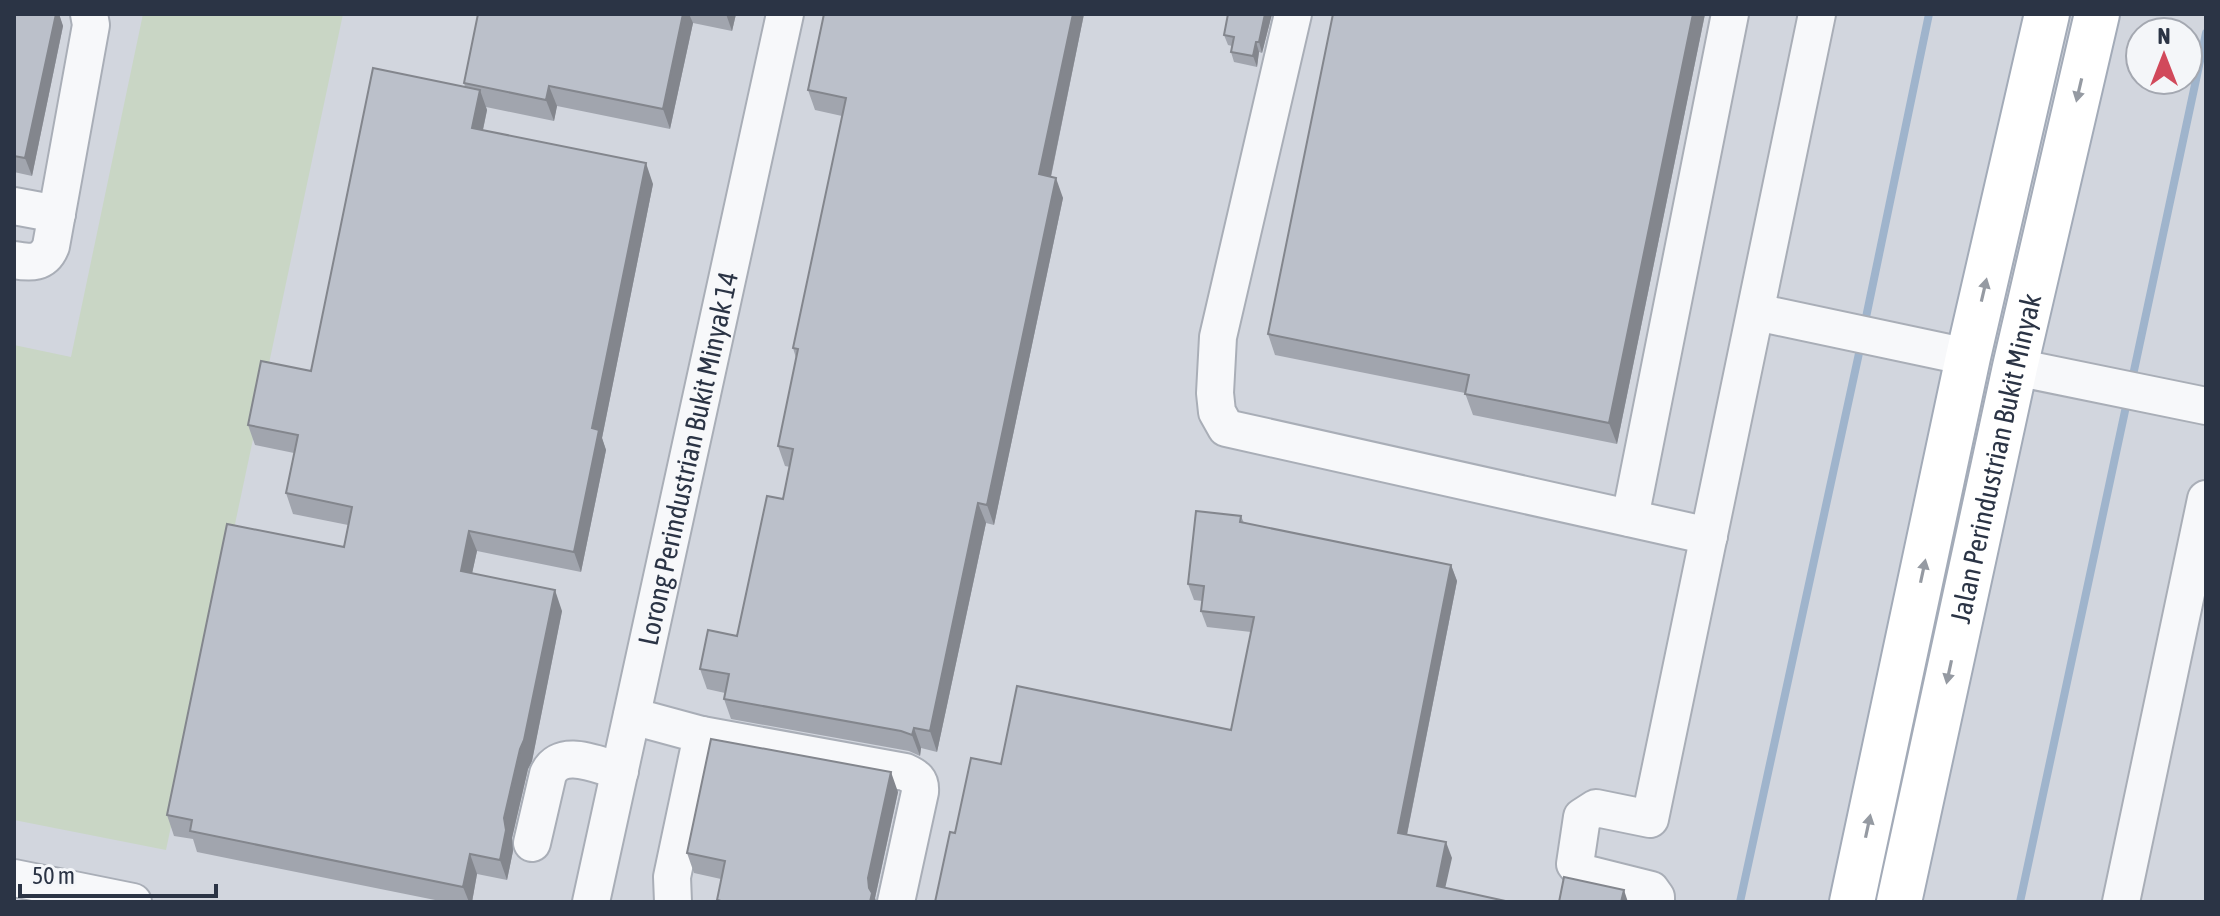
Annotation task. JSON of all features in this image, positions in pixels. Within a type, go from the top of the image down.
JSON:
[{"type":"main road","name":"Jalan Perindustrian Bukit Minyak","points":[[1852,902],[1968,357],[2047,14]]},
{"type":"main road","name":"Jalan Perindustrian Bukit Minyak","points":[[1899,902],[2015,367],[2097,14]]},
{"type":"street","points":[[14,260],[36,262],[48,254],[91,25],[89,14]]},
{"type":"street","name":"Lorong Perindustrian Bukit Minyak 14","points":[[591,902],[785,14]]},
{"type":"street","points":[[1293,14],[1218,337],[1215,393],[1217,412],[1226,428],[1709,536]]},
{"type":"street","points":[[1630,518],[1730,14]]},
{"type":"street","points":[[1656,902],[1651,890],[1583,873],[1575,864],[1582,817],[1596,808],[1650,819],[1817,14]]},
{"type":"street","points":[[14,206],[57,214]]},
{"type":"street","points":[[1756,312],[1968,357]]},
{"type":"street","points":[[2015,367],[2206,406]]},
{"type":"street","points":[[2121,902],[2206,499]]},
{"type":"street","points":[[632,716],[702,735],[905,772],[916,777],[920,792],[896,902]]},
{"type":"street","points":[[673,902],[672,877],[702,735]]},
{"type":"street","points":[[532,843],[553,764],[578,759],[620,771]]},
{"type":"street","points":[[14,878],[82,897],[133,902]]},
{"type":"shaded area","points":[[14,14],[2206,14],[2206,902],[14,902]]},
{"type":"green space","points":[[143,14],[343,14],[166,850],[14,820],[14,345],[71,357]]},
{"type":"building","points":[[14,14],[56,14],[25,158],[14,156]]},
{"type":"building","points":[[478,14],[683,14],[663,109],[549,86],[546,100],[464,83]]},
{"type":"building","points":[[824,14],[1073,14],[1039,174],[1056,178],[987,505],[978,503],[930,731],[914,728],[912,735],[724,699],[729,674],[700,669],[708,630],[737,636],[767,496],[783,499],[793,449],[778,446],[798,349],[793,348],[846,98],[808,90]]},
{"type":"building","points":[[1228,14],[1265,14],[1253,56],[1231,52],[1234,37],[1224,35]]},
{"type":"building","points":[[1333,14],[1693,14],[1609,423],[1465,394],[1469,375],[1268,334]]},
{"type":"building","points":[[373,68],[480,90],[472,128],[646,163],[592,428],[599,430],[574,552],[469,531],[461,571],[555,590],[524,740],[504,818],[506,830],[500,860],[470,854],[463,887],[190,831],[192,820],[167,815],[227,524],[344,547],[352,507],[286,493],[298,435],[248,425],[261,361],[311,371]]},
{"type":"building","points":[[1196,511],[1241,516],[1240,522],[1451,565],[1398,833],[1446,842],[1437,886],[1510,902],[935,902],[950,832],[955,833],[971,758],[1001,764],[1017,686],[1231,730],[1254,617],[1201,611],[1204,586],[1188,584]]},
{"type":"building","points":[[711,739],[891,772],[868,878],[872,893],[870,902],[717,900],[725,861],[687,853]]},
{"type":"building","points":[[1564,877],[1624,890],[1621,902],[1559,902]]},
{"type":"waterway","points":[[1864,327],[1929,14]]},
{"type":"waterway","points":[[2132,380],[2206,33]]},
{"type":"waterway","points":[[1740,902],[1861,344]]},
{"type":"waterway","points":[[2020,902],[2128,397]]}]
